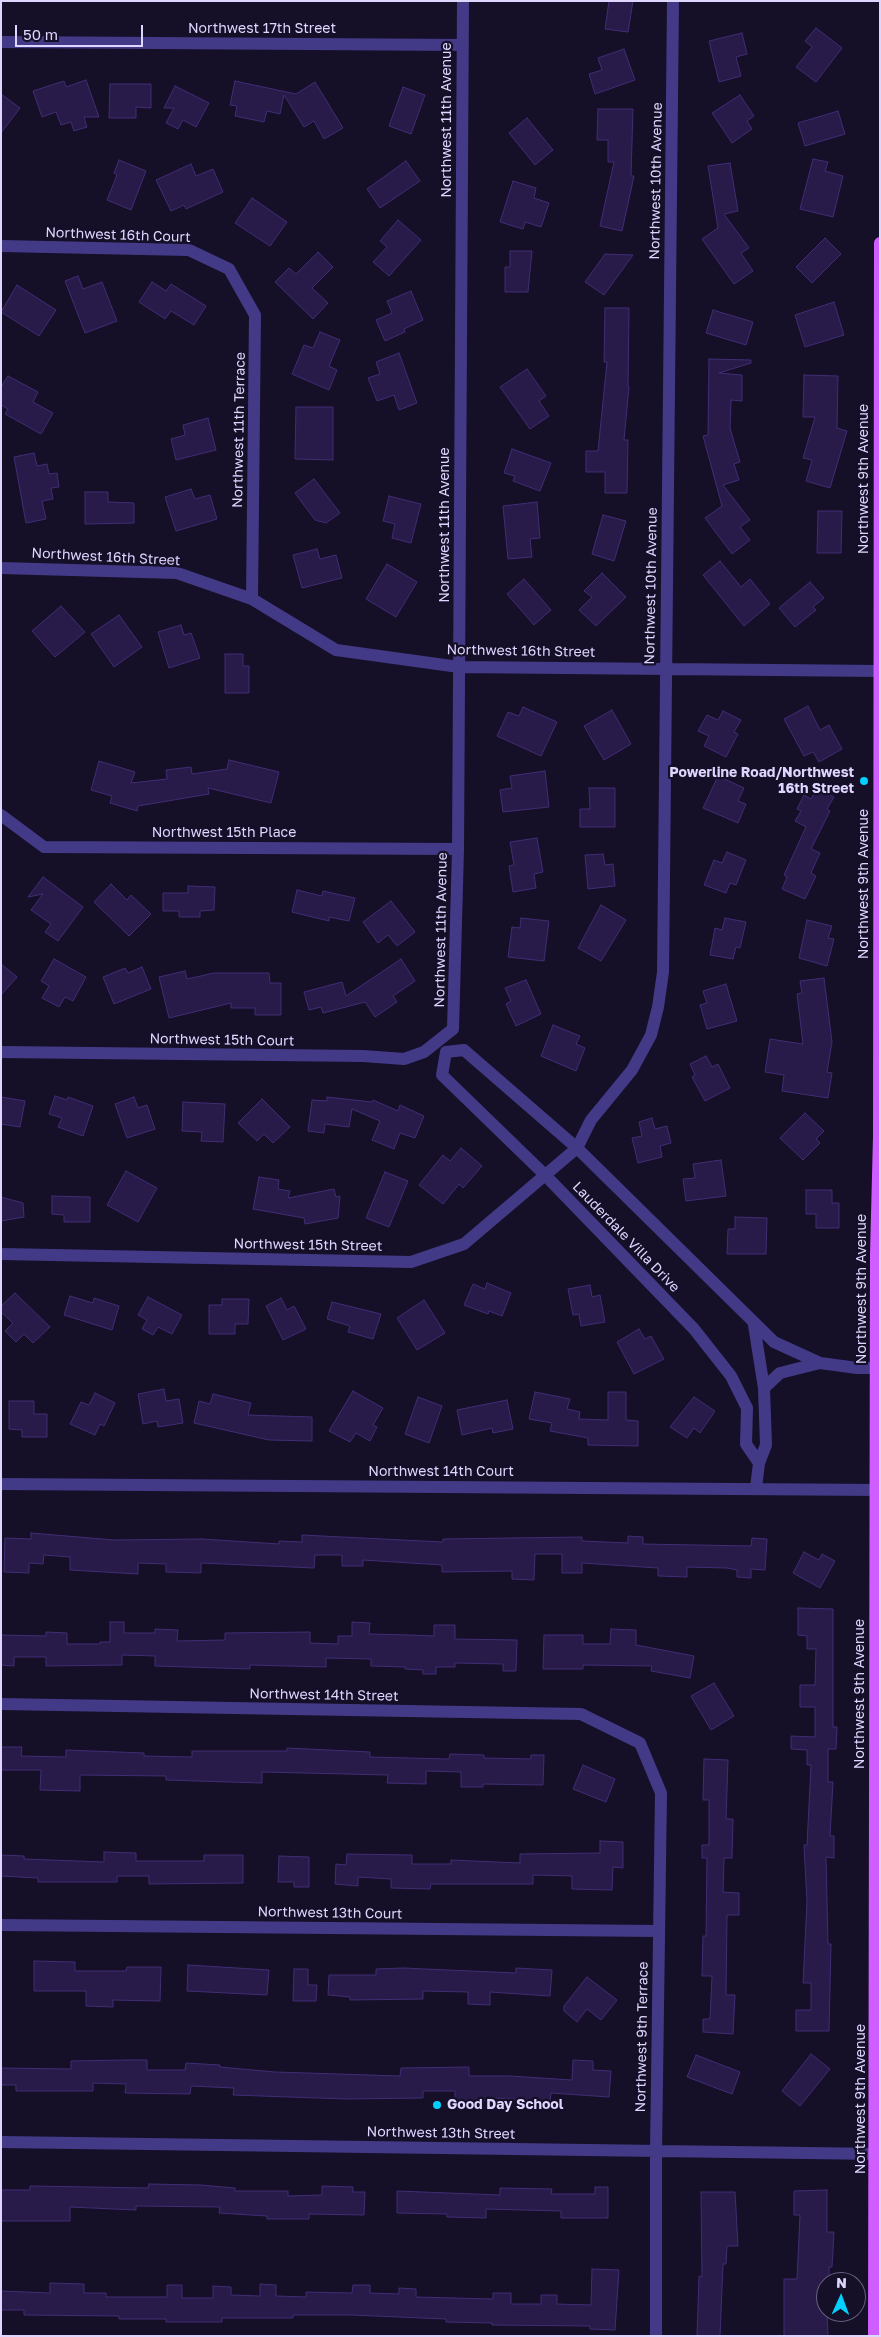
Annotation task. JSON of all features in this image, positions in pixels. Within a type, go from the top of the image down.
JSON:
[{"type":"main road","name":"Northwest 9th Avenue","points":[[874,2336],[878,2153],[878,1490],[876,1368],[880,1137],[880,243]]},
{"type":"street","name":"Northwest 11th Avenue","points":[[442,1047],[453,1029],[458,849],[463,1]]},
{"type":"street","name":"Northwest 10th Avenue","points":[[577,1148],[591,1120],[632,1070],[651,1035],[663,972],[673,1]]},
{"type":"street","name":"Northwest 17th Street","points":[[1,42],[463,45]]},
{"type":"street","name":"Northwest 16th Court","points":[[1,246],[189,250],[229,269]]},
{"type":"street","name":"Northwest 11th Terrace","points":[[229,269],[255,315],[252,599]]},
{"type":"street","name":"Northwest 16th Street","points":[[1,568],[177,573],[252,599],[336,650],[459,667],[879,671]]},
{"type":"street","name":"Northwest 15th Place","points":[[1,815],[44,847],[458,849]]},
{"type":"street","name":"Lauderdale Villa Drive","points":[[759,1463],[746,1444],[746,1408],[731,1376],[694,1329],[545,1175],[442,1075],[442,1047],[464,1050],[577,1148],[754,1325],[774,1342],[820,1363],[857,1368],[876,1368]]},
{"type":"street","name":"Northwest 15th Court","points":[[1,1052],[363,1056],[404,1059],[442,1047]]},
{"type":"street","name":"Northwest 15th Street","points":[[1,1254],[411,1262],[464,1244],[577,1148]]},
{"type":"street","points":[[754,1325],[764,1388],[766,1445],[759,1463],[756,1488]]},
{"type":"street","name":"Lauderdale Villa Drive","points":[[764,1388],[780,1373],[820,1363]]},
{"type":"street","name":"Northwest 14th Court","points":[[1,1484],[878,1490]]},
{"type":"street","name":"Northwest 14th Street","points":[[1,1704],[581,1714],[640,1743]]},
{"type":"street","name":"Northwest 9th Terrace","points":[[640,1743],[662,1793],[656,2151],[656,2336]]},
{"type":"street","name":"Northwest 13th Court","points":[[1,1925],[659,1931]]},
{"type":"street","name":"Northwest 13th Street","points":[[1,2142],[878,2153]]},
{"type":"building","points":[[609,1],[633,1],[628,32],[605,29]]},
{"type":"building","points":[[816,28],[842,48],[816,82],[796,67],[812,47],[805,41]]},
{"type":"building","points":[[742,33],[747,54],[736,57],[741,76],[719,82],[709,41]]},
{"type":"building","points":[[624,49],[635,80],[595,94],[589,74],[602,70],[598,58]]},
{"type":"building","points":[[86,80],[99,117],[84,117],[87,127],[74,131],[71,122],[61,125],[56,112],[42,117],[33,91],[64,81],[66,87]]},
{"type":"building","points":[[235,81],[296,94],[315,82],[343,128],[324,139],[314,121],[304,127],[284,95],[280,114],[267,111],[264,122],[235,116],[237,106],[230,105]]},
{"type":"building","points":[[110,84],[151,84],[151,108],[136,107],[136,118],[109,118]]},
{"type":"building","points":[[175,86],[209,103],[196,127],[183,120],[178,129],[166,123],[174,108],[164,108]]},
{"type":"building","points":[[403,87],[425,95],[411,134],[389,126]]},
{"type":"building","points":[[1,94],[20,108],[1,133]]},
{"type":"building","points":[[740,95],[754,116],[747,121],[752,129],[732,143],[712,113]]},
{"type":"building","points":[[598,109],[633,109],[631,176],[634,176],[622,231],[600,226],[614,162],[608,162],[608,140],[597,140]]},
{"type":"building","points":[[838,111],[845,134],[805,146],[798,123]]},
{"type":"building","points":[[527,118],[553,150],[535,165],[509,133]]},
{"type":"building","points":[[813,159],[828,162],[825,171],[843,176],[833,217],[800,209]]},
{"type":"building","points":[[119,160],[146,171],[131,210],[107,200],[117,175],[114,173]]},
{"type":"building","points":[[406,161],[420,181],[380,208],[367,189]]},
{"type":"building","points":[[730,163],[738,211],[724,214],[749,248],[741,253],[753,271],[734,284],[702,239],[718,228],[708,166]]},
{"type":"building","points":[[191,164],[196,176],[213,169],[223,192],[186,209],[184,205],[171,211],[156,180]]},
{"type":"building","points":[[513,181],[536,188],[534,198],[549,203],[541,227],[525,222],[523,229],[500,222]]},
{"type":"building","points":[[252,198],[287,222],[270,246],[235,223]]},
{"type":"building","points":[[398,220],[421,240],[389,276],[373,262],[387,247],[380,241]]},
{"type":"building","points":[[825,238],[841,254],[812,283],[796,267]]},
{"type":"building","points":[[510,251],[532,251],[528,292],[505,292],[505,267],[510,267]]},
{"type":"building","points":[[318,252],[333,267],[312,288],[328,303],[313,319],[275,282],[289,268],[296,274]]},
{"type":"building","points":[[605,254],[633,255],[604,295],[585,282]]},
{"type":"building","points":[[78,276],[83,289],[102,282],[117,321],[85,333],[65,281]]},
{"type":"building","points":[[152,282],[166,291],[171,284],[206,306],[194,325],[171,311],[165,319],[139,302]]},
{"type":"building","points":[[17,285],[56,310],[39,336],[1,312]]},
{"type":"building","points":[[411,291],[423,320],[404,329],[405,332],[385,341],[376,320],[392,313],[387,301]]},
{"type":"building","points":[[834,302],[844,335],[805,347],[795,315]]},
{"type":"building","points":[[605,308],[629,308],[629,387],[624,440],[628,440],[627,493],[605,493],[605,472],[586,472],[586,451],[598,451],[607,362],[604,362]]},
{"type":"building","points":[[713,310],[753,322],[746,345],[706,333]]},
{"type":"building","points":[[320,332],[340,340],[329,366],[337,370],[329,390],[292,374],[304,345],[313,348]]},
{"type":"building","points":[[399,353],[417,403],[399,410],[394,395],[377,401],[368,378],[380,374],[376,362]]},
{"type":"building","points":[[709,359],[751,360],[751,363],[719,373],[742,375],[742,401],[731,400],[730,428],[740,462],[734,464],[739,480],[723,485],[750,520],[740,527],[750,540],[732,554],[705,518],[722,506],[703,436],[708,435]]},
{"type":"building","points":[[527,369],[546,396],[539,401],[549,416],[530,429],[500,387]]},
{"type":"building","points":[[804,375],[838,376],[837,428],[847,431],[830,488],[806,481],[812,460],[803,458],[815,417],[803,417]]},
{"type":"building","points":[[8,376],[38,392],[33,402],[53,413],[41,434],[5,414],[8,409],[1,405],[1,387]]},
{"type":"building","points":[[296,407],[333,407],[333,460],[295,459]]},
{"type":"building","points":[[208,418],[216,450],[176,460],[171,439],[185,435],[183,425]]},
{"type":"building","points":[[512,449],[551,463],[540,491],[513,481],[515,476],[504,473]]},
{"type":"building","points":[[34,453],[37,466],[47,464],[49,474],[57,473],[59,487],[51,488],[53,499],[42,501],[46,519],[26,523],[14,457]]},
{"type":"building","points":[[314,479],[340,513],[326,523],[315,520],[295,493]]},
{"type":"building","points":[[191,489],[195,499],[210,495],[217,519],[176,531],[165,497]]},
{"type":"building","points":[[85,492],[108,492],[108,502],[134,503],[134,523],[85,524]]},
{"type":"building","points":[[389,496],[421,504],[411,543],[392,538],[395,524],[383,521]]},
{"type":"building","points":[[537,502],[540,538],[530,539],[532,557],[508,559],[503,506]]},
{"type":"building","points":[[818,511],[842,511],[841,553],[817,553]]},
{"type":"building","points":[[603,515],[626,521],[614,561],[592,554]]},
{"type":"building","points":[[317,549],[320,559],[336,555],[342,578],[302,588],[293,555]]},
{"type":"building","points":[[720,561],[741,587],[750,579],[770,604],[744,626],[703,575]]},
{"type":"building","points":[[387,564],[417,582],[396,617],[366,599]]},
{"type":"building","points":[[602,573],[626,597],[596,626],[579,610],[592,597],[584,591]]},
{"type":"building","points":[[524,579],[551,610],[534,625],[507,594]]},
{"type":"building","points":[[810,582],[824,598],[813,607],[816,610],[795,627],[779,608]]},
{"type":"building","points":[[61,606],[85,632],[55,657],[32,631]]},
{"type":"building","points":[[119,615],[142,647],[114,667],[91,634]]},
{"type":"building","points":[[181,625],[184,635],[191,633],[200,658],[169,668],[158,632]]},
{"type":"building","points":[[225,654],[243,654],[243,666],[249,666],[249,693],[225,693]]},
{"type":"building","points":[[808,706],[820,730],[829,725],[842,749],[819,762],[813,752],[804,756],[784,719]]},
{"type":"building","points":[[523,707],[557,722],[541,756],[497,736],[508,712],[519,716]]},
{"type":"building","points":[[612,710],[631,744],[604,760],[584,726]]},
{"type":"building","points":[[723,711],[741,720],[734,732],[738,734],[726,757],[704,746],[709,736],[698,731],[707,715],[718,720]]},
{"type":"building","points":[[229,760],[279,772],[271,803],[208,788],[209,794],[138,806],[137,811],[110,803],[112,796],[91,790],[99,761],[135,772],[131,783],[167,779],[166,770],[191,767],[192,774],[227,769]]},
{"type":"building","points":[[545,771],[549,807],[503,812],[500,790],[512,788],[510,776]]},
{"type":"building","points":[[718,776],[744,788],[738,801],[746,804],[738,823],[703,808]]},
{"type":"building","points":[[589,788],[615,788],[615,827],[580,827],[580,809],[590,809]]},
{"type":"building","points":[[817,788],[834,797],[827,809],[830,811],[811,849],[820,853],[811,873],[816,876],[805,899],[782,889],[787,877],[784,875],[806,827],[795,821],[801,811],[797,809],[804,795],[811,799]]},
{"type":"building","points":[[537,838],[543,872],[534,874],[536,888],[513,892],[509,866],[514,865],[510,842]]},
{"type":"building","points":[[727,852],[746,860],[736,885],[730,883],[726,893],[704,885],[714,860],[722,863]]},
{"type":"building","points":[[603,854],[605,865],[613,864],[615,886],[588,889],[585,855]]},
{"type":"building","points":[[43,877],[83,907],[58,941],[45,932],[51,924],[31,910],[43,894],[28,897]]},
{"type":"building","points":[[111,884],[127,900],[131,895],[151,914],[129,936],[94,902]]},
{"type":"building","points":[[188,886],[215,887],[214,910],[200,911],[200,917],[179,917],[179,911],[163,911],[163,893],[188,893]]},
{"type":"building","points":[[297,890],[322,896],[323,891],[355,898],[349,921],[329,917],[329,921],[292,912]]},
{"type":"building","points":[[391,901],[415,932],[397,946],[388,935],[378,943],[363,922]]},
{"type":"building","points":[[601,905],[626,920],[601,961],[578,948]]},
{"type":"building","points":[[521,918],[549,921],[544,961],[508,957],[512,927],[520,928]]},
{"type":"building","points":[[725,918],[746,922],[740,948],[736,947],[733,959],[710,955],[715,928],[722,930]]},
{"type":"building","points":[[807,920],[832,926],[828,938],[834,939],[827,966],[799,958]]},
{"type":"building","points":[[54,959],[86,977],[73,1001],[65,997],[59,1007],[42,998],[49,986],[41,981]]},
{"type":"building","points":[[401,959],[415,981],[393,996],[397,1002],[375,1017],[365,1002],[323,1013],[321,1007],[309,1010],[304,992],[342,982],[346,996]]},
{"type":"building","points":[[1,964],[17,977],[1,995]]},
{"type":"building","points":[[142,967],[151,989],[114,1004],[103,977],[125,968],[128,973]]},
{"type":"building","points":[[185,971],[187,979],[214,973],[269,973],[270,983],[281,983],[281,1015],[255,1015],[255,1008],[231,1008],[231,1003],[169,1018],[159,977]]},
{"type":"building","points":[[824,978],[832,1042],[827,1072],[832,1073],[828,1098],[782,1091],[784,1075],[765,1072],[770,1039],[803,1044],[797,994],[802,993],[800,981]]},
{"type":"building","points":[[526,980],[541,1014],[516,1026],[506,1004],[511,1001],[505,988]]},
{"type":"building","points":[[726,984],[737,1021],[707,1029],[700,1005],[707,1003],[703,991]]},
{"type":"building","points":[[553,1025],[580,1036],[576,1044],[585,1048],[576,1071],[541,1056]]},
{"type":"building","points":[[706,1056],[712,1067],[718,1064],[730,1088],[705,1101],[692,1077],[695,1075],[690,1064]]},
{"type":"building","points":[[55,1096],[67,1100],[68,1097],[93,1106],[83,1136],[58,1127],[62,1118],[49,1114]]},
{"type":"building","points":[[1,1097],[25,1101],[20,1127],[1,1124]]},
{"type":"building","points":[[134,1097],[138,1108],[147,1105],[155,1129],[127,1138],[115,1104]]},
{"type":"building","points":[[327,1097],[372,1102],[373,1100],[398,1111],[400,1105],[424,1116],[415,1138],[400,1133],[394,1149],[372,1140],[380,1121],[352,1109],[349,1127],[325,1124],[324,1133],[308,1131],[312,1100],[327,1101]]},
{"type":"building","points":[[262,1099],[290,1127],[273,1143],[264,1134],[257,1141],[238,1123]]},
{"type":"building","points":[[183,1102],[225,1104],[223,1142],[201,1141],[202,1132],[182,1131]]},
{"type":"building","points":[[805,1113],[824,1131],[816,1139],[820,1143],[803,1160],[780,1138]]},
{"type":"building","points":[[652,1118],[655,1129],[667,1126],[671,1143],[660,1146],[662,1157],[638,1163],[632,1138],[642,1136],[639,1122]]},
{"type":"building","points":[[461,1148],[482,1166],[463,1188],[459,1184],[443,1204],[419,1185],[443,1155],[450,1161]]},
{"type":"building","points":[[721,1160],[726,1196],[686,1201],[683,1179],[695,1178],[693,1164]]},
{"type":"building","points":[[126,1171],[157,1188],[138,1222],[107,1205]]},
{"type":"building","points":[[385,1172],[408,1181],[389,1227],[366,1218]]},
{"type":"building","points":[[259,1177],[279,1180],[278,1189],[290,1191],[288,1198],[334,1189],[336,1197],[340,1196],[338,1218],[305,1224],[304,1218],[253,1209]]},
{"type":"building","points":[[806,1190],[832,1190],[832,1203],[839,1203],[839,1228],[816,1228],[816,1214],[806,1214]]},
{"type":"building","points":[[52,1196],[90,1197],[90,1222],[64,1222],[64,1215],[52,1214]]},
{"type":"building","points":[[1,1197],[23,1203],[24,1217],[1,1221]]},
{"type":"building","points":[[735,1217],[767,1218],[766,1254],[727,1254],[728,1229],[735,1229]]},
{"type":"building","points":[[487,1283],[511,1293],[502,1316],[489,1311],[488,1314],[464,1305],[473,1284],[485,1289]]},
{"type":"building","points":[[590,1285],[592,1297],[600,1295],[605,1322],[581,1326],[579,1314],[573,1315],[568,1289]]},
{"type":"building","points":[[15,1293],[50,1327],[33,1343],[24,1334],[16,1342],[5,1331],[13,1323],[1,1312],[1,1306]]},
{"type":"building","points":[[70,1296],[93,1303],[94,1298],[119,1306],[112,1330],[64,1315]]},
{"type":"building","points":[[148,1297],[182,1315],[172,1334],[158,1327],[153,1335],[142,1329],[147,1320],[138,1315]]},
{"type":"building","points":[[281,1298],[287,1310],[294,1306],[306,1329],[283,1340],[266,1306]]},
{"type":"building","points":[[222,1299],[249,1299],[248,1324],[235,1324],[235,1334],[209,1334],[209,1305],[222,1305]]},
{"type":"building","points":[[424,1300],[445,1333],[417,1350],[397,1318]]},
{"type":"building","points":[[332,1302],[381,1314],[373,1339],[348,1332],[350,1326],[327,1319]]},
{"type":"building","points":[[639,1329],[645,1339],[651,1336],[664,1359],[634,1374],[617,1342]]},
{"type":"building","points":[[164,1389],[166,1401],[179,1399],[183,1423],[158,1427],[157,1421],[143,1424],[138,1394]]},
{"type":"building","points":[[353,1391],[383,1408],[373,1425],[377,1427],[370,1441],[356,1433],[350,1442],[329,1431]]},
{"type":"building","points":[[535,1392],[570,1399],[567,1409],[580,1412],[579,1419],[608,1420],[608,1392],[626,1392],[626,1420],[638,1421],[638,1446],[588,1445],[588,1438],[550,1431],[552,1423],[529,1419]]},
{"type":"building","points":[[95,1393],[115,1403],[104,1426],[100,1424],[95,1435],[70,1424],[81,1402],[89,1405]]},
{"type":"building","points":[[213,1394],[251,1403],[248,1415],[312,1417],[312,1441],[269,1440],[194,1423],[199,1401],[210,1404]]},
{"type":"building","points":[[418,1397],[442,1406],[429,1443],[405,1434]]},
{"type":"building","points":[[694,1397],[715,1411],[700,1433],[694,1428],[687,1438],[670,1427]]},
{"type":"building","points":[[507,1400],[513,1429],[493,1433],[492,1428],[462,1435],[457,1410]]},
{"type":"building","points":[[9,1401],[34,1401],[34,1414],[47,1414],[47,1437],[22,1437],[22,1430],[9,1429]]},
{"type":"building","points":[[31,1533],[114,1540],[202,1539],[279,1544],[279,1541],[302,1542],[302,1535],[443,1542],[443,1539],[582,1537],[582,1541],[628,1543],[628,1536],[643,1537],[643,1544],[751,1546],[752,1538],[767,1539],[765,1570],[751,1569],[751,1578],[737,1577],[737,1570],[727,1568],[687,1567],[687,1577],[658,1576],[658,1568],[582,1563],[582,1573],[562,1573],[562,1554],[535,1554],[534,1580],[512,1579],[512,1571],[442,1572],[442,1565],[363,1560],[363,1566],[342,1566],[342,1555],[315,1555],[314,1568],[201,1563],[201,1573],[166,1572],[166,1564],[138,1563],[138,1574],[70,1570],[70,1557],[44,1555],[43,1564],[29,1563],[29,1573],[4,1572],[5,1538],[31,1539]]},
{"type":"building","points":[[804,1552],[819,1560],[822,1554],[835,1561],[820,1588],[793,1573]]},
{"type":"building","points":[[798,1608],[833,1609],[833,1727],[837,1727],[836,1749],[828,1749],[828,1782],[833,1782],[830,1836],[834,1836],[834,1858],[826,1857],[828,1944],[831,1944],[829,2031],[796,2031],[796,2010],[811,2010],[811,1983],[803,1983],[807,1902],[804,1845],[807,1845],[811,1765],[807,1765],[807,1750],[791,1749],[791,1736],[815,1737],[815,1707],[800,1707],[800,1685],[815,1685],[816,1649],[807,1649],[807,1636],[798,1635]]},
{"type":"building","points":[[110,1622],[124,1622],[124,1633],[155,1633],[155,1629],[178,1630],[177,1641],[225,1640],[225,1633],[310,1632],[310,1643],[338,1644],[338,1636],[352,1636],[352,1622],[370,1623],[369,1634],[434,1636],[434,1625],[455,1625],[455,1639],[517,1640],[516,1671],[503,1671],[503,1664],[455,1663],[455,1667],[436,1667],[436,1674],[423,1674],[423,1670],[405,1669],[405,1667],[371,1666],[371,1659],[326,1658],[326,1667],[250,1665],[250,1669],[155,1666],[155,1656],[122,1655],[122,1665],[46,1666],[46,1657],[14,1657],[14,1666],[1,1665],[1,1635],[46,1636],[46,1632],[67,1633],[67,1644],[100,1644],[100,1642],[110,1642]]},
{"type":"building","points":[[611,1629],[636,1630],[636,1645],[694,1656],[690,1678],[651,1671],[652,1666],[583,1665],[583,1669],[543,1669],[544,1635],[583,1635],[583,1644],[610,1644]]},
{"type":"building","points":[[714,1683],[734,1716],[711,1730],[691,1696]]},
{"type":"building","points":[[1,1747],[22,1747],[21,1756],[66,1757],[66,1750],[144,1753],[144,1756],[192,1757],[192,1751],[287,1751],[287,1748],[370,1752],[370,1757],[449,1759],[450,1754],[484,1755],[484,1758],[531,1759],[531,1755],[544,1755],[543,1785],[483,1784],[483,1787],[461,1787],[461,1772],[426,1771],[426,1784],[387,1783],[388,1775],[262,1772],[262,1783],[166,1780],[166,1776],[80,1775],[80,1791],[40,1790],[41,1770],[1,1770]]},
{"type":"building","points":[[704,1759],[728,1760],[726,1819],[733,1819],[732,1858],[724,1858],[723,1892],[739,1893],[739,1915],[727,1915],[726,1995],[735,1995],[733,2034],[703,2032],[703,2019],[710,2019],[712,1976],[702,1976],[703,1936],[706,1936],[707,1858],[702,1858],[702,1845],[709,1845],[709,1800],[703,1800]]},
{"type":"building","points":[[583,1765],[615,1779],[606,1802],[573,1789]]},
{"type":"building","points":[[600,1841],[623,1842],[623,1868],[613,1867],[612,1890],[572,1889],[572,1876],[533,1875],[533,1884],[431,1884],[430,1889],[391,1888],[391,1879],[358,1877],[358,1886],[335,1884],[336,1864],[346,1865],[347,1854],[412,1855],[412,1864],[451,1864],[451,1860],[520,1863],[520,1854],[600,1853]]},
{"type":"building","points":[[104,1852],[136,1853],[136,1861],[204,1861],[204,1855],[243,1855],[243,1883],[149,1884],[149,1876],[117,1876],[117,1882],[38,1882],[38,1878],[1,1876],[1,1855],[24,1856],[24,1859],[104,1862]]},
{"type":"building","points":[[279,1856],[309,1857],[309,1887],[294,1887],[294,1882],[278,1882]]},
{"type":"building","points":[[34,1961],[75,1962],[75,1971],[126,1971],[127,1967],[161,1967],[160,2001],[113,2000],[113,2007],[86,2006],[86,1991],[34,1991]]},
{"type":"building","points":[[188,1965],[269,1970],[267,1995],[187,1991]]},
{"type":"building","points":[[403,1968],[516,1973],[516,1968],[552,1970],[550,1996],[490,1992],[490,2005],[468,2004],[468,1992],[423,1991],[423,1999],[350,2000],[350,1997],[328,1995],[329,1975],[376,1975],[376,1969]]},
{"type":"building","points":[[294,1969],[308,1969],[308,1985],[317,1985],[316,2001],[293,2001]]},
{"type":"building","points":[[587,1977],[617,2000],[601,2020],[587,2009],[577,2022],[564,2011],[564,2006]]},
{"type":"building","points":[[811,2054],[830,2069],[800,2106],[782,2091]]},
{"type":"building","points":[[696,2055],[740,2072],[732,2094],[687,2077]]},
{"type":"building","points":[[147,2060],[147,2070],[185,2070],[186,2063],[275,2072],[400,2076],[401,2068],[469,2067],[469,2076],[510,2076],[572,2080],[573,2060],[593,2061],[593,2070],[611,2071],[609,2097],[551,2093],[550,2101],[494,2098],[494,2101],[455,2100],[455,2091],[423,2091],[423,2098],[346,2099],[233,2095],[234,2088],[191,2086],[190,2094],[125,2093],[126,2084],[93,2083],[93,2091],[16,2091],[16,2085],[1,2085],[1,2068],[71,2069],[71,2061]]},
{"type":"building","points":[[149,2184],[201,2185],[235,2188],[235,2191],[288,2191],[288,2196],[322,2195],[322,2186],[353,2187],[353,2192],[365,2192],[364,2215],[309,2214],[309,2219],[267,2219],[267,2216],[219,2213],[220,2207],[136,2206],[136,2210],[70,2207],[70,2221],[1,2221],[1,2190],[30,2190],[30,2186],[148,2188]]},
{"type":"building","points":[[595,2187],[608,2187],[608,2218],[561,2218],[561,2211],[486,2209],[486,2218],[447,2217],[447,2214],[397,2213],[397,2191],[500,2195],[500,2188],[552,2189],[551,2194],[595,2194]]},
{"type":"building","points":[[827,2190],[827,2232],[834,2232],[832,2267],[829,2267],[829,2272],[816,2272],[816,2322],[827,2322],[828,2336],[784,2336],[784,2279],[797,2279],[800,2215],[794,2215],[794,2191]]},
{"type":"building","points":[[701,2192],[735,2192],[738,2246],[727,2246],[726,2264],[723,2264],[720,2336],[697,2336],[699,2276],[702,2277]]},
{"type":"building","points":[[592,2269],[619,2270],[615,2330],[590,2329],[590,2326],[492,2325],[492,2323],[446,2322],[446,2319],[352,2315],[293,2315],[293,2318],[222,2318],[222,2322],[166,2322],[166,2319],[119,2319],[119,2316],[24,2315],[24,2310],[1,2310],[1,2291],[50,2293],[50,2283],[84,2284],[84,2293],[106,2293],[106,2297],[167,2297],[167,2285],[182,2285],[182,2298],[213,2298],[213,2286],[231,2287],[231,2295],[260,2296],[260,2284],[276,2285],[276,2296],[306,2297],[306,2292],[352,2293],[353,2285],[370,2285],[370,2293],[399,2294],[399,2288],[416,2289],[416,2297],[493,2299],[493,2293],[511,2293],[511,2304],[541,2304],[541,2295],[557,2295],[557,2304],[591,2305]]},
{"type":"place","name":"Powerline Road/Northwest 16th Street","points":[[864,781]]},
{"type":"place","name":"Good Day School","points":[[437,2105]]}]
